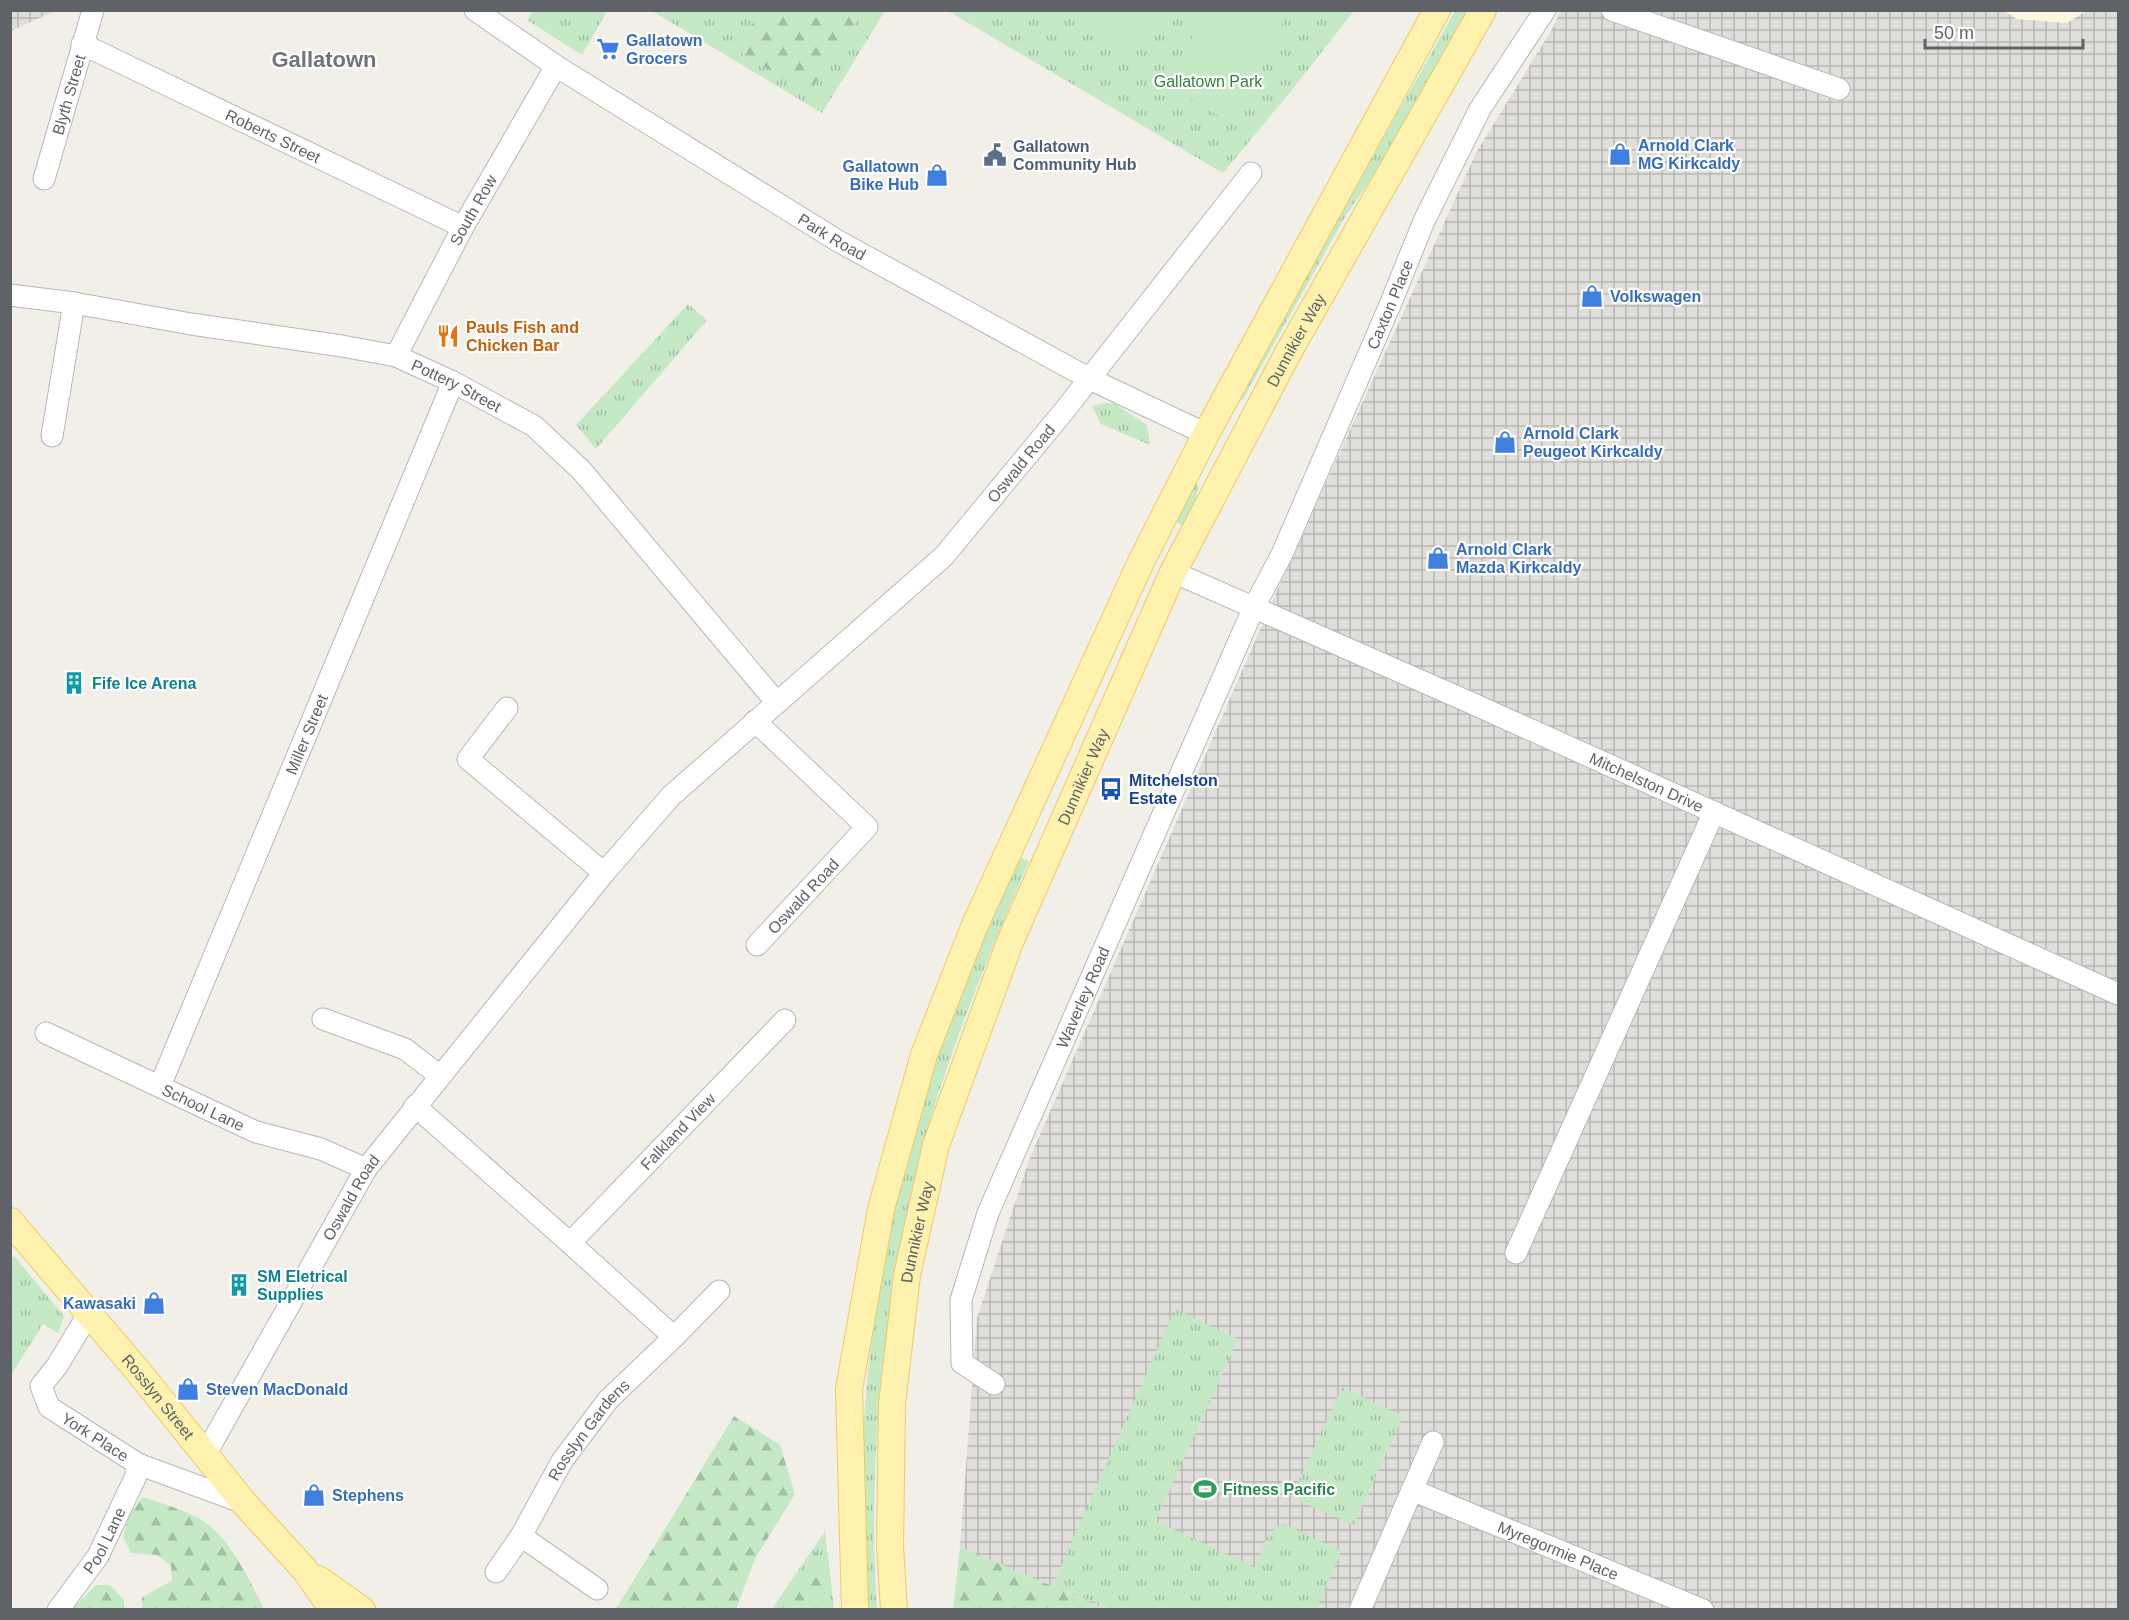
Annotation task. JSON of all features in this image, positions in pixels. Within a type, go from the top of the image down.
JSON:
[{"type":"main road","name":"Dunnikier Way","points":[[855,1610],[849,1389],[881,1209],[924,1055],[974,927],[1141,562],[1206,434],[1437,10]]},
{"type":"main road","name":"Dunnikier Way","points":[[894,1610],[890,1547],[892,1404],[907,1275],[936,1145],[1010,942],[1173,572],[1288,353],[1483,10]]},
{"type":"main road","points":[[1206,434],[1219,439],[1230,432],[1288,353]]},
{"type":"main road","points":[[1087,682],[1143,591],[1158,574],[1173,572]]},
{"type":"main road","name":"Rosslyn Street","points":[[10,1221],[137,1370],[244,1503],[305,1570],[333,1610]]},
{"type":"main road","name":"Rosslyn Street","points":[[305,1570],[362,1610]]},
{"type":"street","name":"Blyth Street","points":[[44,179],[93,10]]},
{"type":"street","name":"Park Road","points":[[475,10],[556,66],[837,242],[1090,379],[1206,434]]},
{"type":"street","name":"Caxton Place","points":[[1254,607],[1282,554],[1424,221],[1480,109],[1545,10]]},
{"type":"street","points":[[1612,10],[1839,89]]},
{"type":"street","name":"Roberts Street","points":[[82,44],[463,227]]},
{"type":"street","name":"South Row","points":[[396,356],[463,227],[556,66]]},
{"type":"street","name":"Oswald Road","points":[[205,1455],[366,1169],[604,873],[671,796],[944,556],[1090,379],[1251,173]]},
{"type":"street","name":"Pottery Street","points":[[10,296],[74,303],[396,356],[453,382],[534,426],[582,471],[777,703]]},
{"type":"street","points":[[52,435],[74,303]]},
{"type":"street","name":"Miller Street","points":[[160,1086],[453,382]]},
{"type":"street","name":"Mitchelston Drive","points":[[1173,572],[2118,994]]},
{"type":"street","name":"Waverley Road","points":[[994,1384],[962,1363],[961,1300],[988,1213],[1254,607]]},
{"type":"street","points":[[507,708],[468,759],[604,873]]},
{"type":"street","name":"Oswald Road","points":[[755,721],[867,827],[757,945]]},
{"type":"street","points":[[1516,1253],[1714,812]]},
{"type":"street","points":[[323,1019],[405,1049],[440,1076]]},
{"type":"street","name":"Falkland View","points":[[570,1243],[785,1020]]},
{"type":"street","name":"School Lane","points":[[46,1033],[256,1132],[321,1149],[366,1169]]},
{"type":"street","points":[[415,1106],[674,1337],[719,1290]]},
{"type":"street","name":"York Place","points":[[88,1313],[57,1366],[41,1386],[49,1407],[138,1464],[244,1503]]},
{"type":"street","name":"Rosslyn Gardens","points":[[496,1572],[521,1536],[562,1461],[608,1400],[674,1337]]},
{"type":"street","points":[[1360,1610],[1433,1442]]},
{"type":"street","name":"Pool Lane","points":[[58,1610],[98,1556],[135,1478],[138,1464]]},
{"type":"street","name":"Myregormie Place","points":[[1412,1490],[1703,1610]]},
{"type":"street","points":[[521,1536],[597,1589]]},
{"type":"shaded area","points":[[11,10],[55,10],[55,11],[11,31]]},
{"type":"shaded area","points":[[2003,10],[2016,19],[2067,23],[2086,11],[2118,11],[2118,1609],[1106,1609],[960,1547],[977,1318],[1029,1160],[1279,586],[1476,153],[1554,26],[1560,11]]},
{"type":"shaded area","points":[[2003,11],[2086,11],[2067,23],[2016,19]]},
{"type":"green space","points":[[1209,10],[1290,11],[1224,119],[1165,83]]},
{"type":"green space","points":[[533,11],[607,11],[582,55],[527,20]]},
{"type":"green space","points":[[652,11],[885,11],[822,113]]},
{"type":"green space","points":[[762,11],[863,11],[809,93],[734,49]]},
{"type":"green space","name":"Gallatown Park","points":[[948,11],[1354,11],[1223,173]]},
{"type":"green space","points":[[1058,11],[1155,11],[1130,53]]},
{"type":"green space","points":[[1455,11],[1473,11],[1391,151],[1346,215],[1243,399],[1240,400],[1238,396]]},
{"type":"green space","points":[[688,304],[707,320],[596,449],[576,425]]},
{"type":"green space","points":[[1115,404],[1147,425],[1150,445],[1101,424],[1092,406]]},
{"type":"green space","points":[[1193,481],[1199,486],[1194,506],[1183,526],[1175,521]]},
{"type":"green space","points":[[1021,858],[1029,861],[988,958],[951,1057],[925,1136],[910,1200],[896,1273],[878,1417],[874,1513],[877,1609],[863,1610],[862,1445],[868,1370],[883,1262],[902,1171],[937,1053],[1001,889]]},
{"type":"green space","points":[[14,1256],[64,1316],[58,1333],[43,1324],[11,1375],[10,1259]]},
{"type":"green space","points":[[1175,1309],[1238,1339],[1156,1521],[1254,1567],[1273,1530],[1284,1524],[1342,1551],[1316,1609],[1114,1609],[1052,1586]]},
{"type":"green space","points":[[1342,1387],[1403,1416],[1354,1525],[1299,1501],[1295,1496],[1295,1489]]},
{"type":"green space","points":[[734,1416],[780,1445],[795,1494],[756,1557],[736,1609],[616,1609]]},
{"type":"green space","points":[[142,1497],[189,1513],[213,1529],[239,1561],[264,1609],[142,1609],[142,1597],[172,1581],[171,1566],[157,1555],[131,1553],[123,1537],[129,1516]]},
{"type":"green space","points":[[825,1531],[834,1609],[772,1609]]},
{"type":"green space","points":[[960,1547],[1106,1609],[953,1609]]},
{"type":"green space","points":[[816,1552],[824,1566],[823,1609],[779,1609]]},
{"type":"green space","points":[[96,1585],[110,1585],[124,1600],[124,1609],[71,1610]]},
{"type":"place","name":"Gallatown Grocers","points":[[608,49]]},
{"type":"place","name":"Arnold Clark MG Kirkcaldy","points":[[1620,154]]},
{"type":"place","name":"Gallatown Community Hub","points":[[995,155]]},
{"type":"place","name":"Gallatown Bike Hub","points":[[937,175]]},
{"type":"place","name":"Volkswagen","points":[[1592,296]]},
{"type":"place","name":"Pauls Fish and Chicken Bar","points":[[448,336]]},
{"type":"place","name":"Arnold Clark Peugeot Kirkcaldy","points":[[1505,442]]},
{"type":"place","name":"Arnold Clark Mazda Kirkcaldy","points":[[1438,558]]},
{"type":"place","name":"Fife Ice Arena","points":[[74,683]]},
{"type":"place","name":"Mitchelston Estate","points":[[1111,789]]},
{"type":"place","name":"SM Eletrical Supplies","points":[[239,1285]]},
{"type":"place","name":"Kawasaki","points":[[154,1303]]},
{"type":"place","name":"Steven MacDonald","points":[[188,1389]]},
{"type":"place","name":"Fitness Pacific","points":[[1205,1489]]},
{"type":"place","name":"Stephens","points":[[314,1495]]},
{"type":"district","name":"Gallatown","points":[[324,59]]}]
